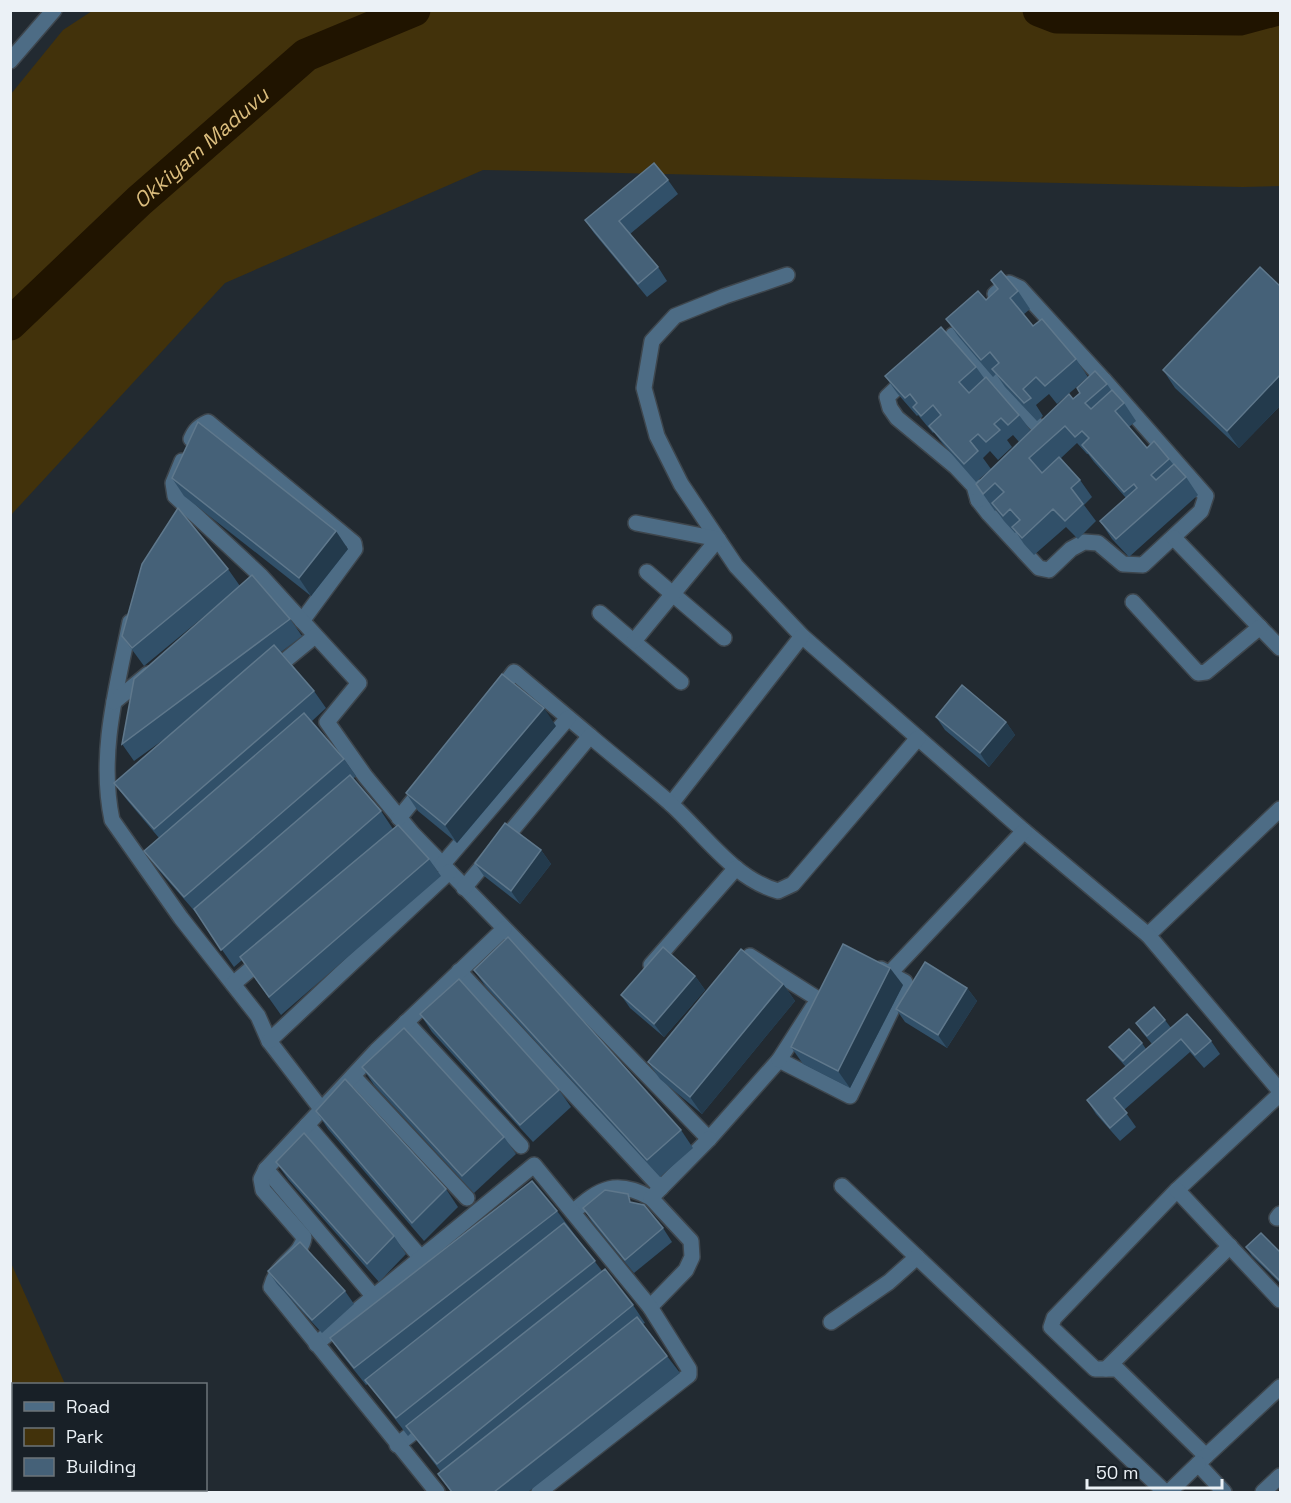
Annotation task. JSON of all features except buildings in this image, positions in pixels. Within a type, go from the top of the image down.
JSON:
[{"type":"street","points":[[10,61],[54,10]]},
{"type":"street","points":[[787,275],[675,316],[652,341],[644,388],[657,436],[681,484],[736,566],[802,636],[1024,831],[1148,934],[1281,1092],[1177,1190],[1054,1318],[1051,1327],[1095,1369],[1117,1369],[1202,1460],[1224,1492]]},
{"type":"street","points":[[920,366],[887,398],[890,408],[974,486],[978,500],[988,514],[1039,568],[1049,570],[1071,549],[1084,542],[1098,543],[1123,564],[1143,565],[1174,538],[1201,511],[1206,496],[1020,288],[1014,284],[1005,285],[987,302]]},
{"type":"street","points":[[953,335],[1046,435]]},
{"type":"street","points":[[1079,404],[1104,380]]},
{"type":"street","points":[[302,621],[355,549],[354,543],[208,422],[201,425],[194,432],[172,483],[180,509],[302,621],[359,683],[322,726],[361,779],[399,818],[408,837],[446,869],[653,1075],[709,1139]]},
{"type":"street","points":[[978,500],[1012,467]]},
{"type":"street","points":[[636,523],[718,539]]},
{"type":"street","points":[[1174,538],[1281,648]]},
{"type":"street","points":[[634,641],[718,539]]},
{"type":"street","points":[[647,572],[724,638]]},
{"type":"street","points":[[1133,602],[1198,674],[1206,672],[1260,627]]},
{"type":"street","points":[[135,610],[130,621],[107,749],[108,802],[112,820],[149,864],[193,924],[233,984],[258,1016],[269,1041],[322,1110]]},
{"type":"street","points":[[600,612],[681,682]]},
{"type":"street","points":[[261,679],[315,636]]},
{"type":"street","points":[[671,804],[802,636]]},
{"type":"street","points":[[114,702],[158,665]]},
{"type":"street","points":[[485,709],[514,672],[564,722],[590,736],[671,804],[736,868],[761,887],[777,891],[793,884],[918,738]]},
{"type":"street","points":[[269,1041],[446,869],[564,722]]},
{"type":"street","points":[[464,888],[590,736]]},
{"type":"street","points":[[399,818],[435,772]]},
{"type":"street","points":[[108,802],[126,787]]},
{"type":"street","points":[[1148,934],[1281,809]]},
{"type":"street","points":[[889,974],[1024,831]]},
{"type":"street","points":[[648,970],[736,868]]},
{"type":"street","points":[[440,1490],[397,1444],[365,1395],[316,1344],[272,1287],[278,1270],[300,1248],[304,1237],[264,1190],[261,1179],[266,1169],[353,1076],[504,929]]},
{"type":"street","points":[[233,984],[278,946]]},
{"type":"street","points":[[656,1193],[709,1139],[779,1060],[821,994],[750,956],[728,982]]},
{"type":"street","points":[[779,1060],[850,1096],[905,982],[870,964]]},
{"type":"street","points":[[459,971],[656,1193],[691,1241],[692,1257],[686,1270],[650,1307]]},
{"type":"street","points":[[406,1022],[521,1146]]},
{"type":"street","points":[[353,1076],[467,1198]]},
{"type":"street","points":[[307,1125],[422,1258]]},
{"type":"street","points":[[316,1344],[534,1165],[573,1212],[578,1229],[616,1276],[650,1307],[654,1325],[689,1369],[689,1375],[539,1492]]},
{"type":"street","points":[[266,1169],[374,1297]]},
{"type":"street","points":[[842,1186],[1167,1492],[1281,1387]]},
{"type":"street","points":[[573,1212],[593,1194],[609,1188],[656,1193]]},
{"type":"street","points":[[1177,1190],[1281,1300]]},
{"type":"street","points":[[1106,1370],[1230,1246]]},
{"type":"street","points":[[831,1322],[890,1282],[917,1257]]},
{"type":"street","points":[[397,1444],[444,1408]]},
{"type":"street","points":[[1263,1492],[1281,1476]]},
{"type":"green space","points":[[92,11],[1280,11],[1280,186],[483,170],[225,283],[11,515],[11,94],[63,30]]},
{"type":"green space","points":[[11,1263],[65,1383],[12,1383],[12,1491],[114,1492],[11,1492]]},
{"type":"waterway","name":"Okkiyam Maduvu","points":[[10,324],[139,201],[306,55],[414,10]]},
{"type":"waterway","name":"Okkiyam Maduvu","points":[[1039,10],[1057,17],[1240,19],[1274,10]]}]
